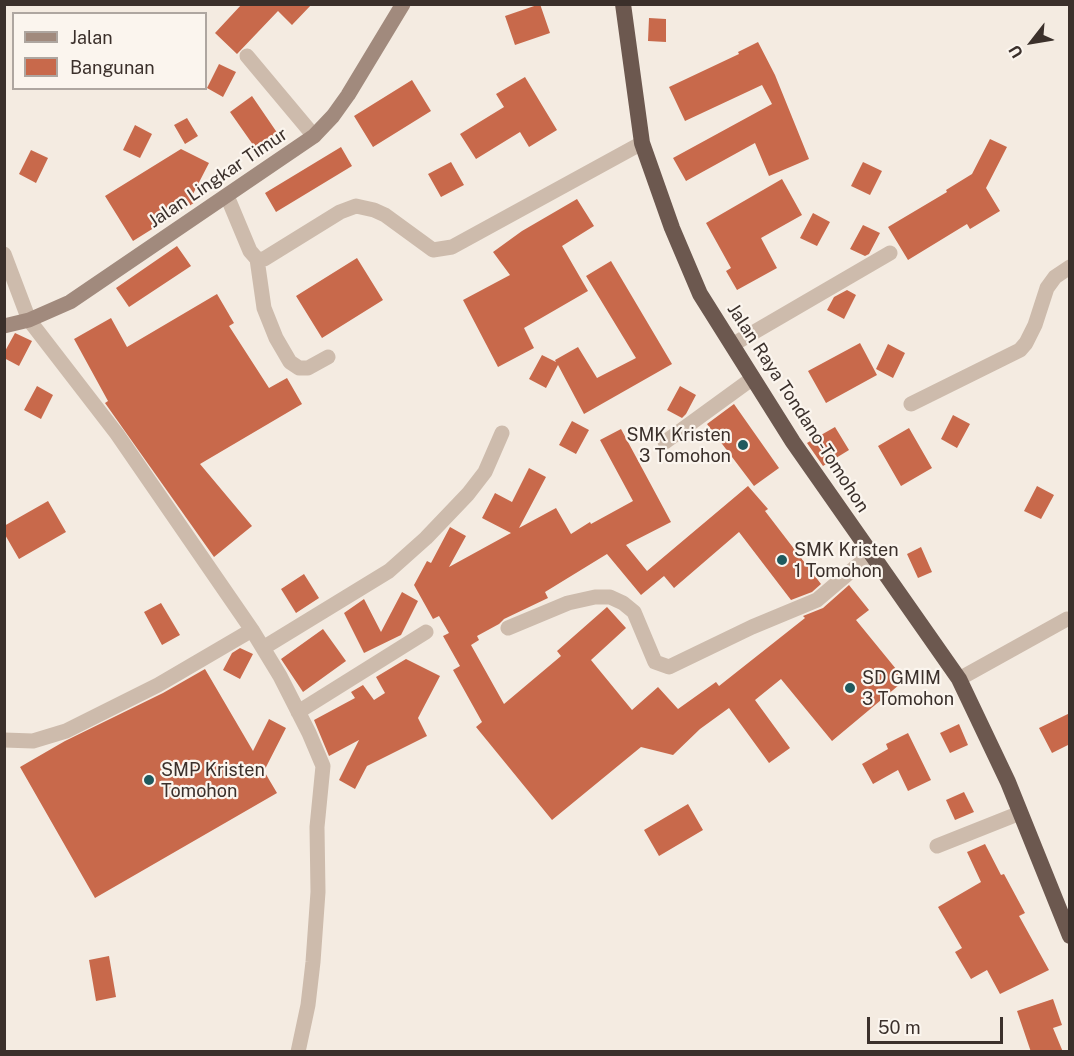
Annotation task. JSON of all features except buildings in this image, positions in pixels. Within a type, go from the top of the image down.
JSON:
[{"type":"highway","name":"Jalan Raya Tondano-Tomohon","points":[[623,4],[642,144],[672,228],[700,294],[793,442],[959,679],[1008,782],[1070,936]]},
{"type":"main road","name":"Jalan Lingkar Timur","points":[[4,326],[29,320],[70,302],[314,136],[333,116],[348,95],[403,4]]},
{"type":"street","points":[[247,56],[314,136]]},
{"type":"street","points":[[257,259],[264,259],[340,212],[356,206],[385,215],[433,250],[452,247],[642,144]]},
{"type":"street","points":[[227,196],[250,251],[257,259],[264,308],[276,338],[290,362],[299,368],[308,368],[328,357]]},
{"type":"street","points":[[732,345],[890,253]]},
{"type":"street","points":[[4,254],[29,320],[117,434],[252,630],[280,676],[323,766],[316,827],[318,892],[313,962],[308,1005],[298,1052]]},
{"type":"street","points":[[911,404],[1020,350],[1035,325],[1047,288],[1055,277],[1070,267]]},
{"type":"street","points":[[665,442],[753,378]]},
{"type":"street","points":[[263,648],[389,571],[426,538],[468,494],[485,472],[502,433]]},
{"type":"street","points":[[508,628],[568,603],[595,597],[610,597],[623,603],[634,612],[655,662],[669,667],[752,627],[817,600],[872,554]]},
{"type":"street","points":[[959,679],[1067,619]]},
{"type":"street","points":[[4,740],[33,741],[66,731],[158,685],[252,630]]},
{"type":"street","points":[[298,712],[426,632]]},
{"type":"street","points":[[937,846],[1020,813]]},
{"type":"place","name":"SMK Kristen 3 Tomohon","points":[[743,445]]},
{"type":"place","name":"SMK Kristen 1 Tomohon","points":[[782,560]]},
{"type":"place","name":"SD GMIM 3 Tomohon","points":[[850,688]]},
{"type":"place","name":"SMP Kristen Tomohon","points":[[149,780]]}]
